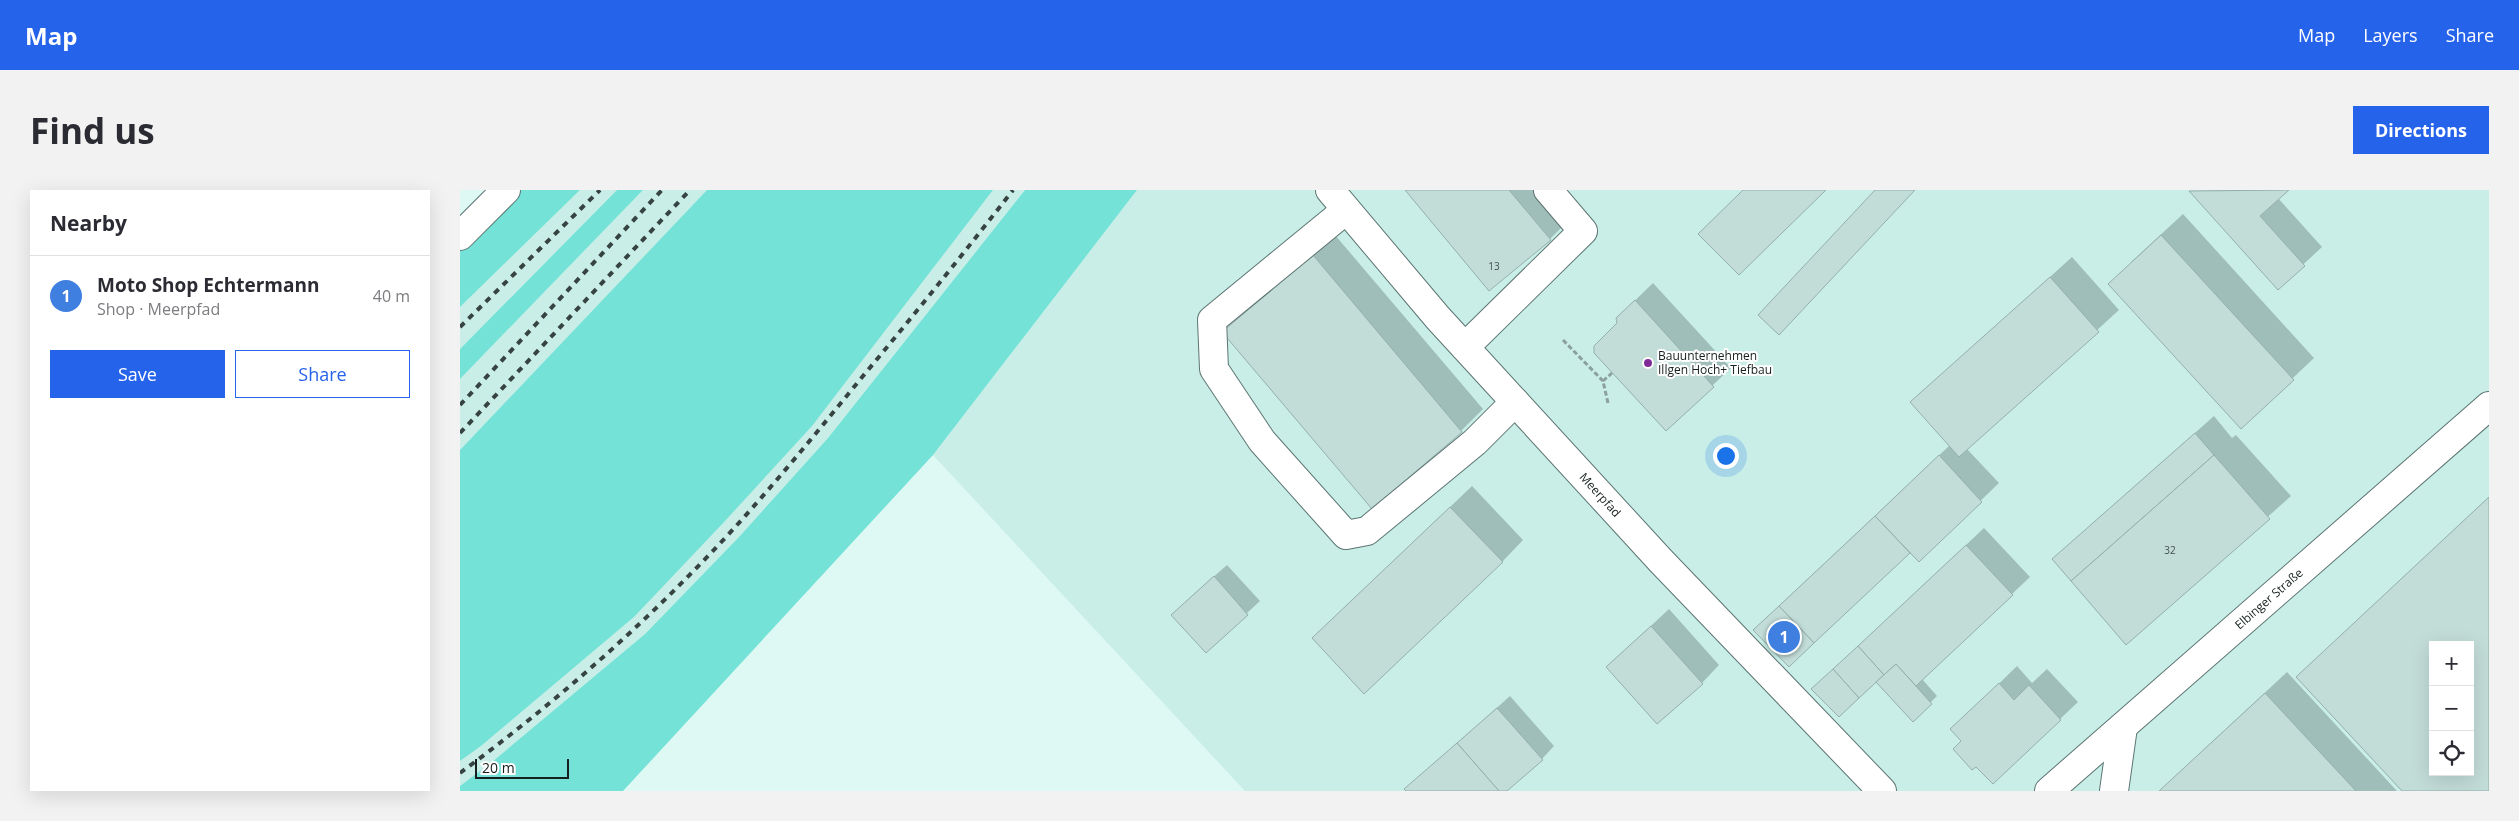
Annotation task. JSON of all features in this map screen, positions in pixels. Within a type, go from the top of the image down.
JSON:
[{"type":"street","points":[[460,236],[506,190]]},
{"type":"street","points":[[1465,347],[1583,231],[1548,190]]},
{"type":"street","points":[[1338,200],[1212,320],[1214,369],[1262,441],[1346,535],[1367,531],[1475,442],[1515,402]]},
{"type":"street","name":"Meerpfad","points":[[1338,200],[1465,347],[1661,561],[1882,791]]},
{"type":"street","name":"Elbinger Straße","points":[[2049,791],[2489,406]]},
{"type":"street","points":[[2114,791],[2122,727]]},
{"type":"path","points":[[1563,340],[1603,381],[1608,403]]},
{"type":"path","points":[[1603,381],[1612,373]]},
{"type":"shaded area","points":[[517,190],[580,190],[460,307],[460,246]]},
{"type":"shaded area","points":[[580,190],[617,190],[460,349],[460,307]]},
{"type":"shaded area","points":[[617,190],[643,190],[460,379],[460,349]]},
{"type":"shaded area","points":[[643,190],[707,190],[460,450],[460,379]]},
{"type":"shaded area","points":[[707,190],[993,190],[812,426],[725,521],[634,617],[481,746],[460,761],[460,450]]},
{"type":"shaded area","points":[[993,190],[1025,190],[828,438],[739,537],[645,634],[492,762],[460,786],[460,761],[481,746],[634,617],[811,426]]},
{"type":"shaded area","points":[[1025,190],[1137,190],[933,455],[623,791],[460,791],[460,786],[492,762],[645,634],[739,537],[828,438]]},
{"type":"shaded area","points":[[1137,190],[2489,190],[2489,791],[1245,791],[933,455]]},
{"type":"building","points":[[1405,190],[1509,190],[1551,240],[1489,291]]},
{"type":"building","points":[[1743,190],[1826,190],[1739,275],[1698,234]]},
{"type":"building","points":[[1875,190],[1915,190],[1779,335],[1758,315]]},
{"type":"building","points":[[2289,190],[2260,216],[2305,266],[2278,290],[2189,191]]},
{"type":"building","points":[[2161,235],[2294,380],[2241,429],[2108,284]]},
{"type":"building","points":[[1313,255],[1462,432],[1372,509],[1222,332]]},
{"type":"building","points":[[2050,277],[2099,332],[1959,457],[1910,402]]},
{"type":"building","name":"Bauunternehmen Illgen Hoch+ Tiefbau","points":[[1635,300],[1714,387],[1666,431],[1594,353],[1594,346],[1617,323],[1616,318]]},
{"type":"building","points":[[2195,433],[2214,455],[2071,581],[2052,559]]},
{"type":"building","points":[[1939,455],[1982,502],[1919,562],[1875,516]]},
{"type":"building","points":[[2214,455],[2270,519],[2126,645],[2071,581]]},
{"type":"building","points":[[2489,497],[2489,791],[2402,791],[2296,677]]},
{"type":"building","points":[[1450,507],[1503,562],[1364,694],[1312,638]]},
{"type":"building","points":[[1875,516],[1910,553],[1814,643],[1779,606]]},
{"type":"building","points":[[1966,545],[2013,595],[1916,686],[1896,664],[1884,675],[1858,646]]},
{"type":"building","points":[[1214,576],[1248,615],[1206,653],[1171,615]]},
{"type":"building","points":[[1779,606],[1814,643],[1789,667],[1753,630]]},
{"type":"building","points":[[1651,626],[1703,684],[1657,724],[1606,667]]},
{"type":"building","points":[[1858,646],[1884,675],[1859,698],[1833,669]]},
{"type":"building","points":[[1896,664],[1932,704],[1913,722],[1876,682]]},
{"type":"building","points":[[1833,669],[1859,698],[1839,717],[1811,689]]},
{"type":"building","points":[[1999,683],[2014,700],[2029,685],[2061,720],[1993,784],[1976,767],[1972,770],[1953,749],[1961,741],[1950,729]]},
{"type":"building","points":[[2265,693],[2356,791],[2159,791]]},
{"type":"building","points":[[1497,708],[1543,760],[1507,791],[1499,791],[1457,743]]},
{"type":"building","points":[[1457,743],[1499,791],[1406,791],[1404,789]]},
{"type":"railway","points":[[460,327],[600,190]]},
{"type":"railway","points":[[460,405],[662,190]]},
{"type":"railway","points":[[460,433],[690,190]]},
{"type":"railway","points":[[460,773],[565,691],[664,601],[726,537],[813,437],[1013,190]]},
{"type":"place","name":"Bauunternehmen Illgen Hoch+ Tiefbau","points":[[1648,363]]},
{"type":"place","name":"Moto Shop Echtermann","points":[[1784,637]]}]
